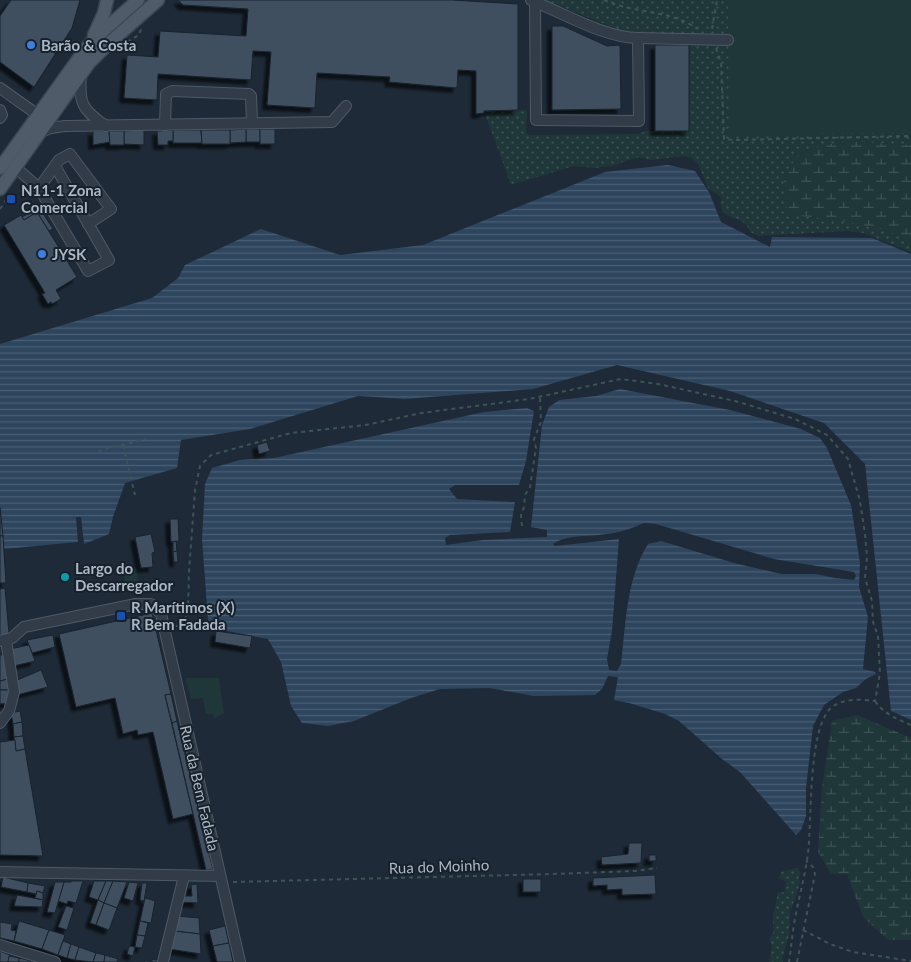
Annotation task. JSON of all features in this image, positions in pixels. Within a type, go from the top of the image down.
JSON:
[{"type":"main road","points":[[84,51],[101,22],[107,0]]},
{"type":"main road","points":[[0,168],[84,51],[94,39],[138,0]]},
{"type":"main road","points":[[0,190],[81,74],[101,50],[158,0]]},
{"type":"street","points":[[638,38],[639,121],[536,120],[534,1],[608,33],[622,37],[728,40]]},
{"type":"street","points":[[81,74],[80,96],[86,109],[106,126]]},
{"type":"street","points":[[0,88],[38,115]]},
{"type":"street","points":[[165,125],[166,94],[172,91],[249,94],[251,96],[252,123]]},
{"type":"street","points":[[41,132],[56,127],[332,122],[346,106]]},
{"type":"street","points":[[0,110],[2,115],[0,118]]},
{"type":"street","points":[[38,188],[60,160],[70,154],[111,209],[88,224]]},
{"type":"street","points":[[16,167],[38,188],[88,271],[109,260],[55,166]]},
{"type":"street","name":"Rua da Bem Fadada","points":[[3,640],[12,638],[24,627],[136,604],[151,604],[161,614],[240,962]]},
{"type":"street","points":[[0,723],[13,701],[14,692],[3,640]]},
{"type":"street","points":[[0,872],[184,876],[221,880]]},
{"type":"street","points":[[163,962],[184,876]]},
{"type":"street","points":[[0,944],[55,962]]},
{"type":"path","points":[[604,0],[618,6],[661,13],[686,20],[701,31],[715,46],[721,63],[724,139],[911,136]]},
{"type":"path","points":[[708,39],[715,20],[717,0]]},
{"type":"path","points":[[164,627],[184,626],[188,607],[195,490],[200,466],[211,455],[292,433],[366,425],[421,414],[540,396],[621,379],[658,384],[735,401],[795,419],[827,435],[848,459],[860,501],[867,557],[865,578],[872,601],[873,622],[878,636],[880,673],[875,701]]},
{"type":"path","points":[[522,526],[521,515],[525,495],[530,487],[536,448],[534,439],[541,422],[540,396]]},
{"type":"path","points":[[98,451],[146,439]]},
{"type":"path","points":[[123,445],[135,495]]},
{"type":"path","points":[[789,962],[806,861],[815,750],[820,728],[829,710],[839,702],[863,699],[875,701],[881,709],[890,715],[911,725]]},
{"type":"path","points":[[797,962],[816,874],[813,867],[806,861]]},
{"type":"path","name":"Rua do Moinho","points":[[221,880],[552,874],[635,871],[657,868]]},
{"type":"path","points":[[803,930],[830,944],[853,952],[911,961]]},
{"type":"green space","points":[[544,0],[911,0],[911,145],[844,141],[783,177],[788,215],[833,219],[885,230],[911,240],[911,252],[863,233],[849,231],[759,236],[750,232],[741,221],[724,214],[721,197],[708,188],[698,164],[692,158],[684,156],[650,160],[640,157],[616,165],[595,168],[574,166],[511,185],[484,111],[527,110],[526,133],[529,135],[638,134],[646,131],[689,131],[689,35],[622,31]]},
{"type":"green space","points":[[728,0],[911,0],[911,133],[729,134]]},
{"type":"green space","points":[[844,141],[911,145],[911,240],[885,230],[833,219],[788,215],[783,177],[801,151]]},
{"type":"green space","points":[[137,569],[138,590],[128,586],[123,570]]},
{"type":"green space","points":[[185,678],[219,678],[224,713],[214,719],[213,714],[206,714],[203,698],[191,699]]},
{"type":"green space","points":[[857,715],[911,738],[911,940],[888,940],[863,917],[847,874],[831,874],[818,852],[822,788],[832,721]]},
{"type":"green space","points":[[797,868],[801,873],[799,877],[800,882],[790,912],[790,934],[782,958],[783,962],[769,962],[772,947],[769,939],[773,933],[773,916],[778,893],[784,892],[786,884],[785,881],[779,878],[781,872]]},
{"type":"water","points":[[668,165],[695,171],[709,192],[721,222],[770,247],[772,237],[872,238],[911,254],[911,720],[891,711],[865,464],[824,423],[730,391],[617,365],[533,389],[405,399],[358,396],[250,429],[181,440],[177,468],[125,483],[109,534],[84,544],[81,517],[76,517],[78,542],[4,549],[0,506],[0,344],[152,298],[178,278],[185,265],[261,229],[340,255],[423,245],[605,172]]},
{"type":"water","points":[[620,389],[730,410],[801,429],[820,438],[827,448],[851,505],[860,563],[859,587],[868,617],[863,669],[875,672],[876,674],[866,679],[856,688],[843,692],[824,705],[813,726],[806,788],[806,816],[801,830],[796,835],[740,772],[722,759],[679,721],[665,714],[614,700],[618,677],[608,676],[602,689],[595,695],[534,696],[490,688],[440,689],[411,698],[354,721],[328,726],[302,723],[291,706],[281,662],[268,639],[217,629],[208,620],[202,539],[205,484],[212,468],[240,460],[274,458],[484,412],[527,408],[534,411],[526,461],[519,485],[455,485],[449,489],[457,499],[515,502],[510,532],[450,535],[445,538],[446,545],[483,540],[547,537],[547,530],[531,527],[542,425],[549,407],[559,400],[596,396]],"holes":[[[644,523],[656,524],[774,559],[854,572],[856,576],[854,580],[816,574],[782,574],[734,563],[661,541],[648,544],[635,572],[631,587],[621,664],[617,671],[609,670],[607,659],[612,631],[619,539],[555,546],[553,544],[572,537],[616,533]]]},
{"type":"building","name":"Barão & Costa","points":[[11,0],[80,0],[72,28],[34,87],[0,62],[0,16]]},
{"type":"building","points":[[178,0],[452,0],[518,4],[518,110],[484,111],[484,113],[476,114],[476,71],[458,70],[457,88],[389,82],[390,77],[317,73],[315,108],[267,105],[271,52],[253,51],[251,80],[158,74],[157,100],[124,98],[127,55],[158,57],[160,31],[246,36],[248,9],[183,5]]},
{"type":"building","points":[[552,26],[563,26],[607,46],[620,45],[621,109],[552,110]]},
{"type":"building","points":[[655,45],[689,45],[689,131],[655,131]]},
{"type":"building","points":[[246,129],[260,129],[260,142],[246,142]]},
{"type":"building","points":[[246,129],[246,142],[230,143],[230,130]]},
{"type":"building","points":[[260,129],[275,129],[275,144],[260,144]]},
{"type":"building","points":[[144,130],[144,145],[124,144],[124,131]]},
{"type":"building","points":[[173,130],[201,130],[202,143],[173,143]]},
{"type":"building","points":[[173,130],[173,141],[168,141],[168,145],[158,145],[157,131]]},
{"type":"building","points":[[201,130],[230,130],[230,144],[202,144]]},
{"type":"building","points":[[93,131],[109,131],[110,142],[93,145]]},
{"type":"building","points":[[109,131],[124,131],[124,145],[110,145]]},
{"type":"building","points":[[39,207],[53,229],[49,231],[37,212],[24,220],[22,217]]},
{"type":"building","name":"JYSK","points":[[37,212],[77,277],[56,290],[61,299],[52,304],[51,302],[48,304],[42,294],[45,293],[4,225],[21,215],[24,220]]},
{"type":"building","points":[[267,442],[270,451],[259,454],[257,445]]},
{"type":"building","points":[[0,508],[3,536],[0,536]]},
{"type":"building","points":[[170,519],[178,519],[179,541],[171,542]]},
{"type":"building","points":[[151,534],[155,552],[152,553],[153,567],[141,568],[135,537]]},
{"type":"building","points":[[0,536],[3,536],[6,583],[0,583]]},
{"type":"building","points":[[176,541],[177,551],[173,552],[173,542]]},
{"type":"building","points":[[177,551],[178,562],[174,562],[173,552]]},
{"type":"building","points":[[5,588],[9,634],[0,636],[0,589]]},
{"type":"building","points":[[152,613],[171,694],[165,695],[193,814],[173,819],[153,732],[138,735],[137,730],[123,734],[115,698],[76,707],[59,634]]},
{"type":"building","points":[[216,631],[252,636],[250,648],[215,642]]},
{"type":"building","points":[[53,635],[55,647],[32,653],[27,640]]},
{"type":"building","points":[[29,645],[35,661],[14,666],[10,649]]},
{"type":"building","points":[[0,655],[3,655],[8,679],[0,681]]},
{"type":"building","points":[[41,670],[48,687],[17,695],[15,681]]},
{"type":"building","points":[[8,679],[9,690],[0,690],[0,681]]},
{"type":"building","points":[[0,690],[9,690],[10,703],[0,704]]},
{"type":"building","points":[[171,694],[177,721],[172,723],[165,695]]},
{"type":"building","points":[[20,711],[22,722],[13,724],[11,713]]},
{"type":"building","points":[[177,721],[213,870],[206,870],[172,723]]},
{"type":"building","points":[[22,722],[23,736],[14,737],[13,724]]},
{"type":"building","points":[[23,736],[25,749],[16,751],[14,737]]},
{"type":"building","points":[[15,740],[16,751],[25,749],[43,856],[0,855],[0,742]]},
{"type":"building","points":[[629,843],[642,843],[641,863],[602,865],[601,857],[628,854]]},
{"type":"building","points":[[649,855],[656,855],[656,861],[649,861]]},
{"type":"building","points":[[655,875],[656,894],[622,895],[622,889],[607,890],[607,885],[593,886],[593,878]]},
{"type":"building","points":[[3,877],[28,883],[27,892],[1,887]]},
{"type":"building","points":[[523,879],[541,879],[541,892],[523,892]]},
{"type":"building","points":[[83,881],[76,903],[68,901],[67,904],[58,901],[64,882]]},
{"type":"building","points":[[94,881],[106,881],[98,900],[89,897]]},
{"type":"building","points":[[106,881],[113,881],[104,903],[98,900]]},
{"type":"building","points":[[113,881],[127,882],[117,908],[104,903]]},
{"type":"building","points":[[55,882],[64,882],[55,913],[47,912]]},
{"type":"building","points":[[129,882],[138,883],[133,901],[124,898]]},
{"type":"building","points":[[28,883],[45,886],[43,893],[37,891],[36,894],[27,892]]},
{"type":"building","points":[[142,883],[147,883],[144,901],[140,900]]},
{"type":"building","points":[[197,884],[198,903],[180,902],[182,896],[192,896],[191,885]]},
{"type":"building","points":[[37,891],[43,893],[43,900],[35,898]]},
{"type":"building","points":[[17,895],[43,900],[42,907],[14,906]]},
{"type":"building","points":[[145,898],[155,901],[151,923],[140,921]]},
{"type":"building","points":[[98,900],[104,903],[96,925],[90,923]]},
{"type":"building","points":[[104,903],[117,908],[109,930],[96,925]]},
{"type":"building","points":[[66,906],[74,908],[67,930],[58,927]]},
{"type":"building","points":[[177,916],[199,918],[200,934],[174,931]]},
{"type":"building","points":[[19,921],[49,930],[42,949],[14,941]]},
{"type":"building","points":[[140,921],[148,923],[145,936],[137,935]]},
{"type":"building","points":[[0,922],[12,924],[11,930],[16,931],[14,941],[0,938]]},
{"type":"building","points":[[225,926],[229,943],[213,946],[209,930]]},
{"type":"building","points":[[49,930],[65,935],[58,955],[42,949]]},
{"type":"building","points":[[174,931],[200,934],[201,954],[169,949]]},
{"type":"building","points":[[137,935],[145,936],[142,948],[135,947]]},
{"type":"building","points":[[63,941],[71,944],[67,958],[58,955]]},
{"type":"building","points":[[229,943],[233,962],[217,962],[213,946]]},
{"type":"building","points":[[71,944],[79,947],[75,960],[67,958]]},
{"type":"building","points":[[129,946],[135,947],[133,956],[127,954]]},
{"type":"building","points":[[79,947],[96,953],[93,962],[75,960]]},
{"type":"building","points":[[0,951],[10,955],[8,962],[0,962]]},
{"type":"building","points":[[96,953],[105,955],[104,962],[93,962]]},
{"type":"building","points":[[105,955],[118,959],[117,962],[104,962]]},
{"type":"building","points":[[9,956],[19,958],[19,962],[8,962]]},
{"type":"building","points":[[19,958],[31,961],[19,962]]},
{"type":"building","points":[[152,959],[160,961],[160,962],[152,962]]},
{"type":"place","name":"Barão & Costa","points":[[31,45]]},
{"type":"place","name":"N11-1 Zona Comercial","points":[[11,199]]},
{"type":"place","name":"JYSK","points":[[42,254]]},
{"type":"place","name":"Largo do Descarregador","points":[[65,577]]},
{"type":"place","name":"R Marítimos (X) R Bem Fadada","points":[[121,616]]}]
